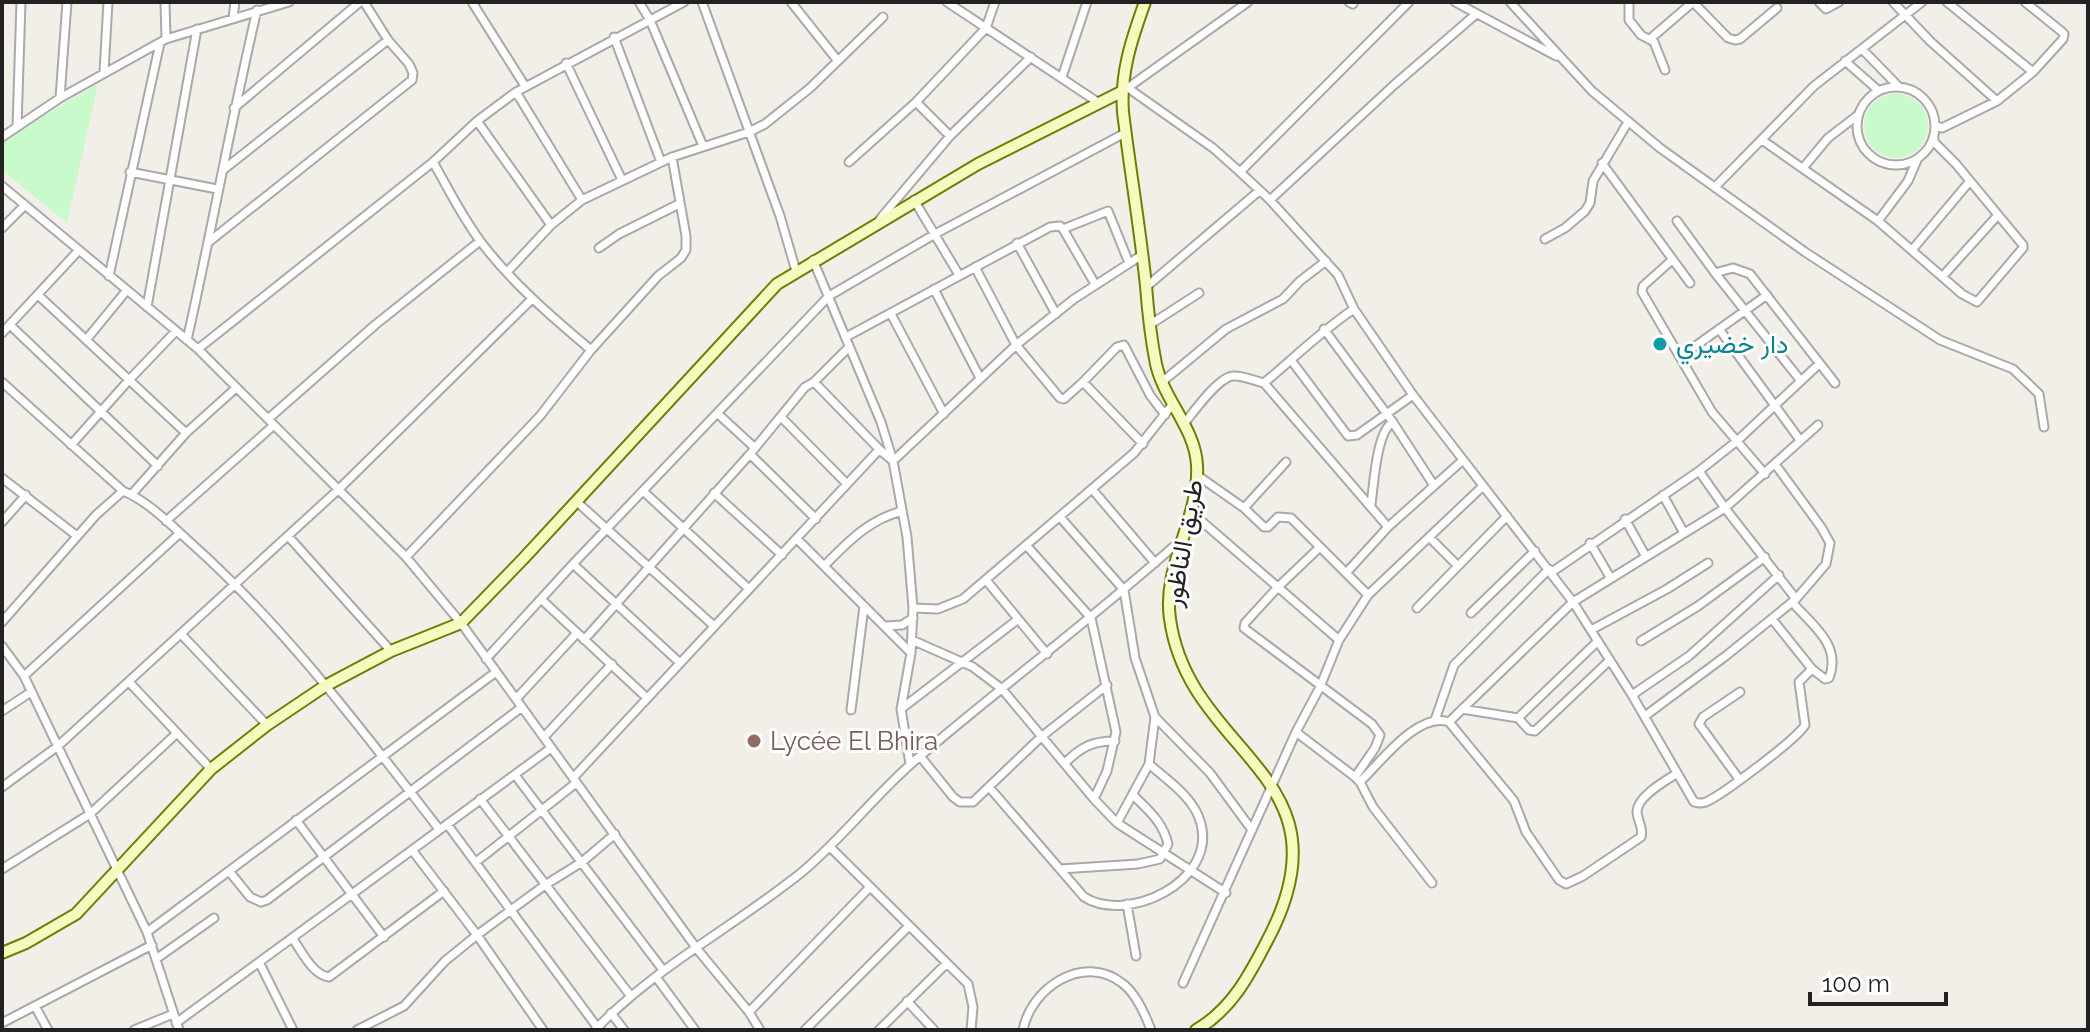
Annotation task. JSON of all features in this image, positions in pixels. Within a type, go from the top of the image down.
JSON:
[{"type":"street","points":[[17,127],[21,2]]},
{"type":"street","points":[[60,98],[67,2]]},
{"type":"street","points":[[104,72],[108,2]]},
{"type":"street","points":[[109,276],[130,172],[163,41],[165,2]]},
{"type":"street","points":[[233,18],[235,2]]},
{"type":"street","points":[[2,137],[60,98],[163,41],[289,2]]},
{"type":"street","points":[[210,241],[406,86],[412,80],[413,73],[362,2],[234,108]]},
{"type":"street","points":[[472,2],[525,86]]},
{"type":"street","points":[[639,2],[650,20],[703,146]]},
{"type":"street","points":[[198,349],[516,92],[684,2]]},
{"type":"street","points":[[702,2],[780,216],[796,271]]},
{"type":"street","points":[[791,2],[838,61]]},
{"type":"street","points":[[947,2],[1099,103]]},
{"type":"street","points":[[849,162],[916,102],[986,28],[995,2]]},
{"type":"street","points":[[1062,77],[1087,2]]},
{"type":"street","name":"طريق الناظور","points":[[1145,2],[1125,67],[1125,133],[1152,344],[1162,382],[1195,454],[1197,475],[1191,512],[1168,598],[1170,621],[1184,670],[1204,705],[1272,785],[1287,815],[1293,838],[1294,865],[1289,888],[1271,935],[1245,982],[1226,1007],[1196,1030]]},
{"type":"street","points":[[2,953],[76,914],[211,769],[267,725],[325,686],[391,651],[461,623],[770,290],[813,260],[914,200],[1125,90],[1248,2]]},
{"type":"street","points":[[1240,172],[1409,2]]},
{"type":"street","points":[[1455,2],[1562,59]]},
{"type":"street","points":[[1510,2],[1592,91],[1660,148],[1805,252],[1940,340],[2013,369],[2039,394],[2044,427]]},
{"type":"street","points":[[1629,2],[1632,27],[1654,42],[1665,70]]},
{"type":"street","points":[[1650,39],[1693,2],[1728,38],[1735,40],[1777,8]]},
{"type":"street","points":[[1819,2],[1826,9],[1839,2]]},
{"type":"street","points":[[1893,2],[1903,15],[1997,101]]},
{"type":"street","points":[[1715,187],[1814,86],[1922,2]]},
{"type":"street","points":[[1947,2],[2033,72]]},
{"type":"street","points":[[1935,125],[1942,128],[1997,101],[2033,72],[2063,39],[2064,34],[2025,2]]},
{"type":"street","points":[[187,340],[257,10]]},
{"type":"street","points":[[1270,200],[1475,15]]},
{"type":"street","points":[[508,271],[551,225],[582,200],[672,157],[749,132],[788,107],[883,17]]},
{"type":"street","points":[[147,307],[197,29]]},
{"type":"street","points":[[1524,40],[1533,29]]},
{"type":"street","points":[[614,37],[661,162]]},
{"type":"street","points":[[222,170],[388,40]]},
{"type":"street","points":[[1762,140],[1878,221],[1968,298],[1977,302],[1981,300],[2023,248],[2021,242],[1934,142],[1935,125],[1928,103],[1920,95],[1899,87],[1862,49]]},
{"type":"street","points":[[877,223],[950,136],[1031,57]]},
{"type":"street","points":[[1845,61],[1879,91]]},
{"type":"street","points":[[566,63],[622,180]]},
{"type":"street","points":[[1803,168],[1834,132],[1858,115],[1869,97],[1879,91],[1899,87]]},
{"type":"street","points":[[1125,90],[1213,148],[1270,200],[1338,275],[1354,309],[1413,395],[1573,602],[1645,716],[1694,802],[1711,799],[1803,730],[1805,725],[1798,685],[1812,669]]},
{"type":"street","points":[[516,92],[582,200]]},
{"type":"street","points":[[916,102],[950,136]]},
{"type":"street","points":[[1858,115],[1856,129],[1859,142],[1877,162],[1891,166],[1917,160]]},
{"type":"street","points":[[477,121],[551,225]]},
{"type":"street","points":[[1545,239],[1565,228],[1585,211],[1590,203],[1592,183],[1628,122]]},
{"type":"street","points":[[486,659],[829,296],[935,234],[1125,133]]},
{"type":"street","points":[[1878,221],[1908,181],[1917,160],[1934,138]]},
{"type":"street","points":[[406,557],[540,416],[591,350],[658,276],[681,258],[686,242],[672,157]]},
{"type":"street","points":[[433,162],[480,241],[532,299],[591,350]]},
{"type":"street","points":[[1602,163],[1690,283]]},
{"type":"street","points":[[130,172],[217,189]]},
{"type":"street","points":[[1912,250],[1970,181]]},
{"type":"street","points":[[2,186],[198,349],[406,557],[461,623],[697,949],[760,1030]]},
{"type":"street","points":[[1146,287],[1259,191]]},
{"type":"street","points":[[914,200],[959,275]]},
{"type":"street","points":[[599,248],[619,234],[679,204]]},
{"type":"street","points":[[2,228],[25,205]]},
{"type":"street","points":[[846,337],[1050,227],[1063,229],[1108,211],[1129,263]]},
{"type":"street","points":[[1942,277],[1998,215]]},
{"type":"street","points":[[1677,221],[1801,381]]},
{"type":"street","points":[[1063,229],[1095,284]]},
{"type":"street","points":[[166,521],[363,334],[480,241]]},
{"type":"street","points":[[1017,243],[1056,314]]},
{"type":"street","points":[[2,333],[79,250]]},
{"type":"street","points":[[893,461],[1016,345],[1095,284],[1142,255]]},
{"type":"street","points":[[813,260],[881,422],[893,461],[907,537],[913,608],[911,653],[901,709],[910,764]]},
{"type":"street","points":[[1672,260],[1643,286],[1642,292],[1712,412],[1765,474]]},
{"type":"street","points":[[1162,382],[1226,329],[1283,299],[1326,261]]},
{"type":"street","points":[[975,267],[1016,345],[1062,399],[1117,347],[1124,345],[1154,401],[1165,415]]},
{"type":"street","points":[[1715,273],[1733,268],[1745,270],[1835,383]]},
{"type":"street","points":[[934,289],[980,378]]},
{"type":"street","points":[[86,340],[127,290]]},
{"type":"street","points":[[1151,324],[1199,293]]},
{"type":"street","points":[[38,295],[186,433]]},
{"type":"street","points":[[1680,357],[1767,295]]},
{"type":"street","points":[[2,787],[58,746],[237,584],[339,489],[532,299]]},
{"type":"street","points":[[1264,383],[1324,329],[1354,309]]},
{"type":"street","points":[[891,314],[944,414]]},
{"type":"street","points":[[10,325],[158,466]]},
{"type":"street","points":[[1324,329],[1388,414],[1433,484]]},
{"type":"street","points":[[1719,329],[1800,440]]},
{"type":"street","points":[[71,445],[176,331]]},
{"type":"street","points":[[584,640],[618,605],[805,387],[849,347]]},
{"type":"street","points":[[1291,360],[1346,435],[1354,436],[1413,395]]},
{"type":"street","points":[[1435,720],[1454,665],[1550,570],[1699,471],[1737,441],[1819,364]]},
{"type":"street","points":[[1183,425],[1226,378],[1236,376],[1264,383],[1388,527]]},
{"type":"street","points":[[2,382],[71,445],[166,521],[237,584],[325,686],[439,829]]},
{"type":"street","points":[[814,382],[893,461]]},
{"type":"street","points":[[1083,382],[1143,444]]},
{"type":"street","points":[[2,622],[96,515],[128,493],[158,466],[186,433],[236,388]]},
{"type":"street","points":[[913,608],[938,609],[955,604],[986,580],[1143,444],[1172,405]]},
{"type":"street","points":[[717,413],[816,519]]},
{"type":"street","points":[[781,417],[847,484]]},
{"type":"street","points":[[1371,504],[1382,437],[1387,426],[1393,422]]},
{"type":"street","points":[[1449,722],[1573,602],[1725,508],[1818,425]]},
{"type":"street","points":[[476,862],[574,780],[880,450]]},
{"type":"street","points":[[1347,572],[1388,527],[1463,460]]},
{"type":"street","points":[[1244,508],[1286,462]]},
{"type":"street","points":[[1645,716],[1772,619],[1826,564],[1830,543],[1775,464]]},
{"type":"street","points":[[1699,471],[1779,575],[1830,648],[1833,661],[1829,678],[1825,679],[1812,669],[1772,619]]},
{"type":"street","points":[[1197,475],[1244,508],[1264,527],[1278,517],[1288,517],[1299,524],[1368,595]]},
{"type":"street","points":[[2,478],[77,536]]},
{"type":"street","points":[[1183,983],[1339,640],[1368,595],[1483,486]]},
{"type":"street","points":[[1092,489],[1155,563]]},
{"type":"street","points":[[643,491],[749,589]]},
{"type":"street","points":[[714,493],[782,555]]},
{"type":"street","points":[[2,522],[26,495]]},
{"type":"street","points":[[1663,495],[1684,533]]},
{"type":"street","points":[[576,501],[714,626]]},
{"type":"street","points":[[824,566],[864,527],[902,511]]},
{"type":"street","points":[[1191,512],[1339,640]]},
{"type":"street","points":[[1417,608],[1507,516]]},
{"type":"street","points":[[1060,517],[1124,590],[1137,666],[1155,717],[1210,773],[1252,830]]},
{"type":"street","points":[[1625,519],[1645,555]]},
{"type":"street","points":[[24,676],[180,533]]},
{"type":"street","points":[[288,536],[391,651]]},
{"type":"street","points":[[1429,537],[1458,566]]},
{"type":"street","points":[[797,539],[911,653]]},
{"type":"street","points":[[447,824],[596,1028],[630,995],[770,897],[830,847],[910,764],[1091,618],[1182,539]]},
{"type":"street","points":[[1590,543],[1610,577]]},
{"type":"street","points":[[1026,545],[1091,618],[1116,732],[1107,771],[1094,799]]},
{"type":"street","points":[[1320,547],[1278,587],[1245,623],[1244,628],[1379,730],[1379,741],[1358,779]]},
{"type":"street","points":[[1471,613],[1535,551]]},
{"type":"street","points":[[1641,641],[1691,611],[1765,557]]},
{"type":"street","points":[[1591,630],[1708,563]]},
{"type":"street","points":[[573,564],[680,663]]},
{"type":"street","points":[[1632,695],[1689,656],[1779,575]]},
{"type":"street","points":[[986,580],[1047,654]]},
{"type":"street","points":[[542,600],[647,698]]},
{"type":"street","points":[[851,710],[864,606]]},
{"type":"street","points":[[885,626],[902,625],[913,618]]},
{"type":"street","points":[[901,709],[1017,620]]},
{"type":"street","points":[[516,699],[577,633]]},
{"type":"street","points":[[181,634],[267,725]]},
{"type":"street","points":[[912,640],[984,674],[1002,689],[1117,823],[1226,893]]},
{"type":"street","points":[[1518,718],[1598,641]]},
{"type":"street","points":[[2,646],[24,676],[147,932],[178,1026],[551,748]]},
{"type":"street","points":[[1462,709],[1518,718],[1529,730],[1535,731],[1610,660]]},
{"type":"street","points":[[544,737],[612,664]]},
{"type":"street","points":[[147,932],[496,672]]},
{"type":"street","points":[[129,682],[211,769]]},
{"type":"street","points":[[920,756],[960,802],[973,802],[1041,737],[1107,685]]},
{"type":"street","points":[[2,711],[31,692]]},
{"type":"street","points":[[1739,779],[1699,724],[1703,717],[1740,692]]},
{"type":"street","points":[[229,871],[250,897],[261,902],[325,858],[522,707]]},
{"type":"street","points":[[1117,823],[1149,764],[1155,717]]},
{"type":"street","points":[[1358,779],[1407,735],[1435,720],[1449,722],[1509,794],[1526,832],[1559,880],[1566,884],[1641,837],[1643,828],[1637,810],[1639,805],[1662,782],[1676,774]]},
{"type":"street","points":[[1296,732],[1358,779],[1373,807],[1432,883]]},
{"type":"street","points":[[2,869],[90,814],[176,734]]},
{"type":"street","points":[[1065,763],[1084,745],[1115,741]]},
{"type":"street","points":[[989,787],[1084,897],[1093,903],[1127,904],[1166,893],[1192,870],[1202,842],[1201,822],[1190,800],[1149,764]]},
{"type":"street","points":[[515,775],[663,970]]},
{"type":"street","points":[[1060,869],[1138,864],[1160,859],[1168,844],[1166,833],[1157,818],[1133,795]]},
{"type":"street","points":[[480,799],[630,995]]},
{"type":"street","points":[[296,820],[384,937]]},
{"type":"street","points":[[357,1030],[404,1006],[445,961],[545,885],[582,862],[615,834]]},
{"type":"street","points":[[830,847],[968,984],[973,1007],[971,1030]]},
{"type":"street","points":[[412,850],[477,935],[543,1030]]},
{"type":"street","points":[[749,1012],[869,888]]},
{"type":"street","points":[[293,939],[316,971],[326,978],[444,891]]},
{"type":"street","points":[[1127,904],[1136,956]]},
{"type":"street","points":[[156,959],[214,918]]},
{"type":"street","points":[[805,1030],[909,926]]},
{"type":"street","points":[[2,1023],[152,945]]},
{"type":"street","points":[[260,964],[293,1030]]},
{"type":"street","points":[[879,1030],[946,964]]},
{"type":"street","points":[[1023,1030],[1032,1005],[1052,984],[1080,972],[1100,973],[1125,985],[1140,1006],[1151,1030]]},
{"type":"street","points":[[656,977],[695,1030]]},
{"type":"street","points":[[907,1001],[934,1030]]},
{"type":"street","points":[[35,1006],[48,1030]]},
{"type":"street","points":[[611,1013],[624,1030]]},
{"type":"street","points":[[134,1030],[173,1014]]},
{"type":"green space","points":[[98,84],[67,223],[2,170],[2,140]]},
{"type":"green space","points":[[1896,94],[1914,100],[1922,108],[1928,126],[1922,144],[1914,152],[1896,158],[1878,152],[1870,144],[1864,126],[1870,108],[1878,100]]},
{"type":"place","name":"دار خضيري","points":[[1660,344]]},
{"type":"place","name":"Lycée El Bhira","points":[[754,741]]}]
